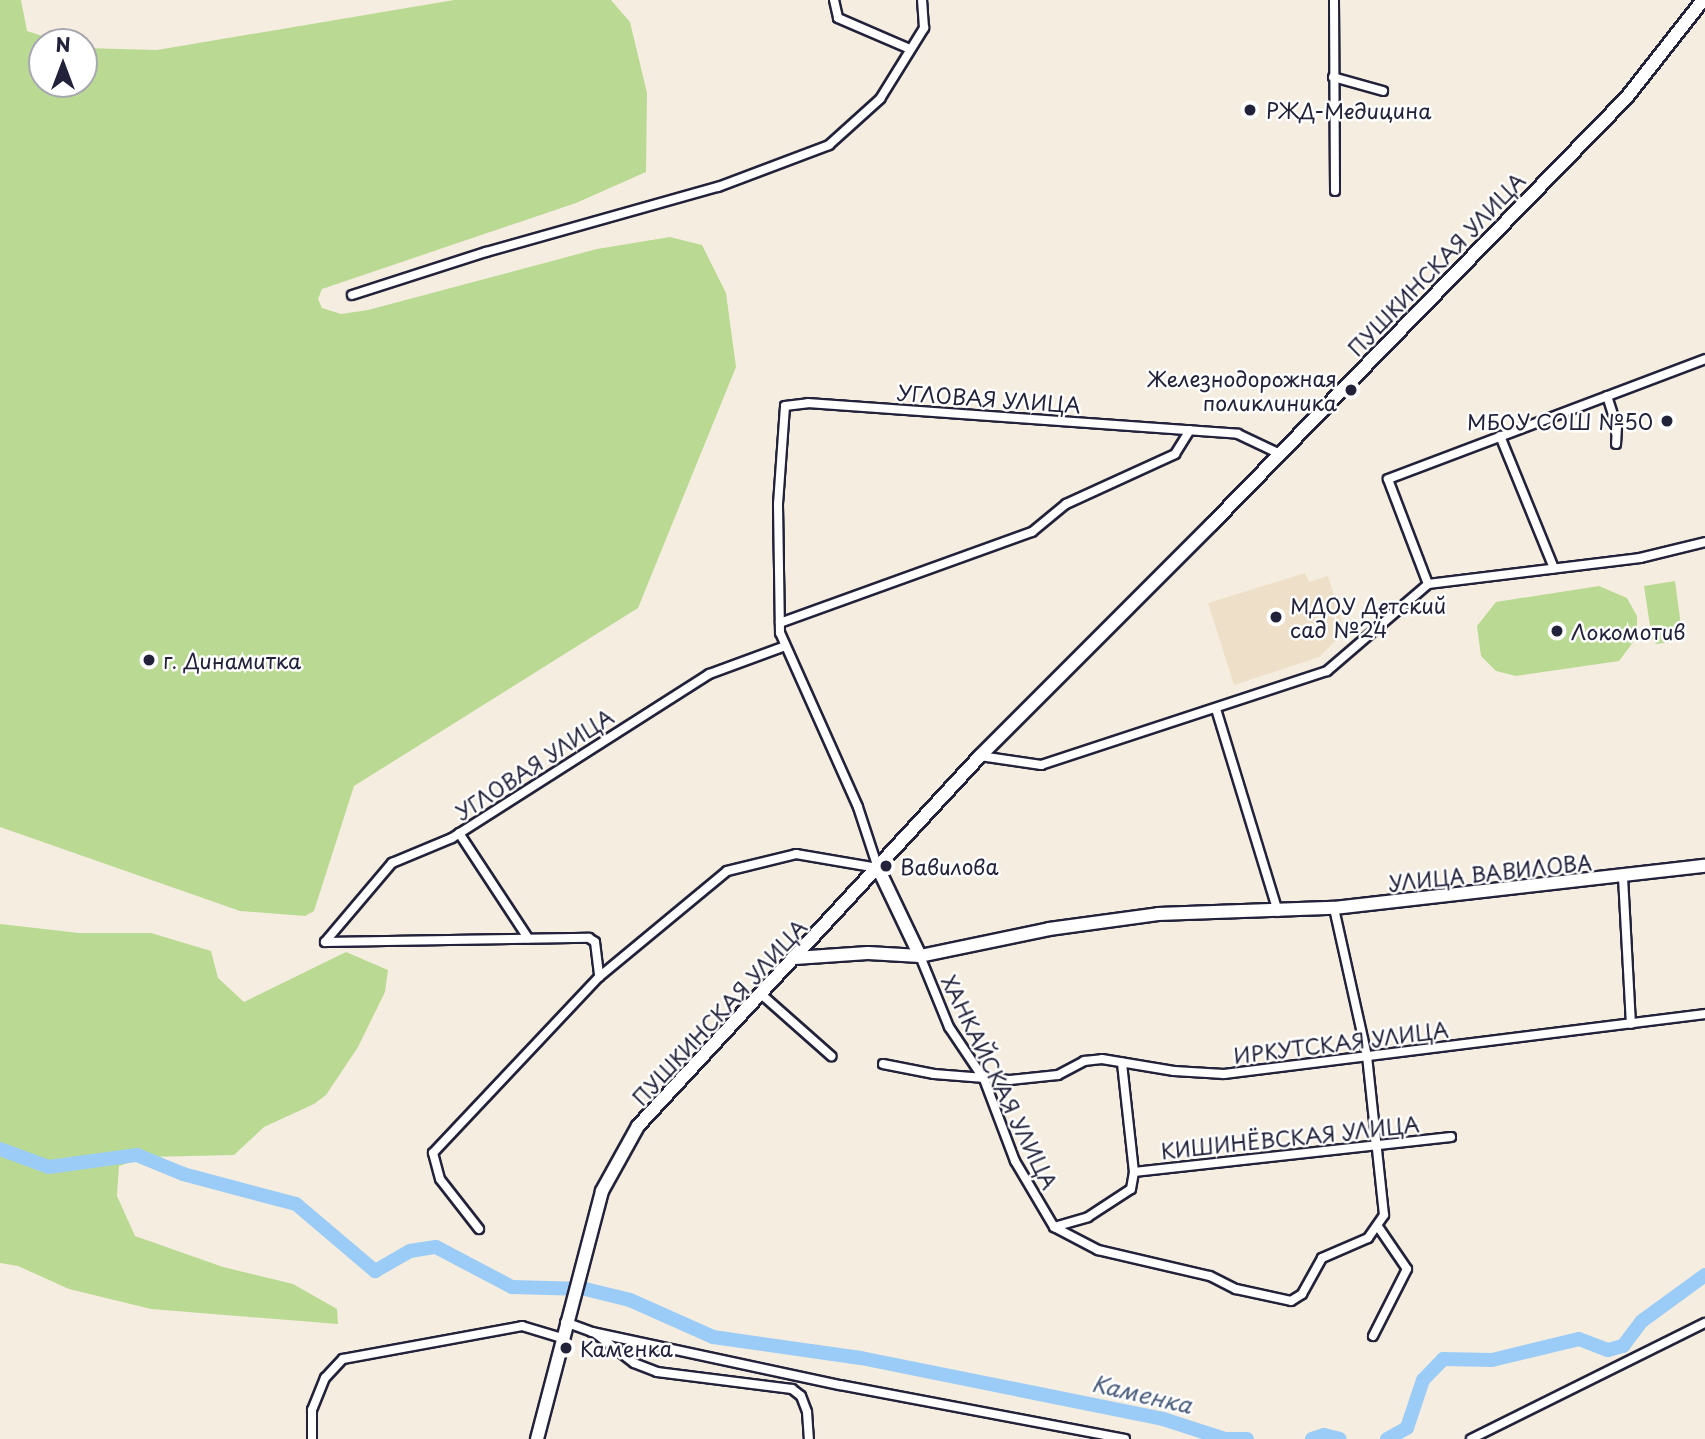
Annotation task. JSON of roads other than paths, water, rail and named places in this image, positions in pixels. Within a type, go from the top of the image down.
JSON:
[{"type":"main road","name":"ПУШКИНСКАЯ УЛИЦА","points":[[537,1439],[565,1322],[602,1191],[638,1126],[980,756],[1280,454],[1627,97],[1703,0]]},
{"type":"main road","name":"УЛИЦА ВАВИЛОВА","points":[[795,958],[868,953],[920,956],[1049,929],[1158,914],[1334,908],[1705,866]]},
{"type":"main road","points":[[878,868],[920,956]]},
{"type":"street","points":[[834,0],[838,18],[910,48]]},
{"type":"street","points":[[352,295],[486,252],[718,187],[829,145],[880,99],[924,28],[922,0]]},
{"type":"street","points":[[1334,0],[1335,191]]},
{"type":"street","points":[[1333,77],[1382,91]]},
{"type":"street","points":[[1428,584],[1388,479],[1705,359]]},
{"type":"street","points":[[1607,396],[1617,426],[1616,444]]},
{"type":"street","name":"УГЛОВАЯ УЛИЦА","points":[[780,623],[778,504],[785,406],[808,403],[1238,434],[1280,454]]},
{"type":"street","points":[[479,1228],[440,1179],[433,1153],[599,978],[727,871],[796,854],[878,868],[858,807],[785,646],[780,623],[1032,532],[1066,504],[1175,454],[1190,430]]},
{"type":"street","points":[[1500,436],[1554,568]]},
{"type":"street","points":[[980,756],[1041,765],[1327,671],[1428,584],[1640,558],[1705,542]]},
{"type":"street","name":"УГЛОВАЯ УЛИЦА","points":[[528,939],[325,942],[392,863],[459,833],[709,674],[785,646]]},
{"type":"street","points":[[1216,709],[1278,912]]},
{"type":"street","points":[[459,833],[528,939],[593,939],[599,978]]},
{"type":"street","points":[[1623,877],[1631,1024]]},
{"type":"street","points":[[1054,1227],[1098,1250],[1210,1276],[1236,1289],[1283,1301],[1302,1294],[1322,1258],[1379,1228],[1384,1210],[1367,1056],[1334,908]]},
{"type":"street","name":"ХАНКАЙСКАЯ УЛИЦА","points":[[920,956],[949,1027],[984,1079],[1015,1161],[1054,1227]]},
{"type":"street","points":[[761,994],[831,1056]]},
{"type":"street","name":"ИРКУТСКАЯ УЛИЦА","points":[[883,1064],[984,1079],[1058,1075],[1084,1061],[1224,1074],[1705,1014]]},
{"type":"street","points":[[1054,1227],[1088,1217],[1129,1195],[1134,1172],[1122,1063]]},
{"type":"street","name":"КИШИНЁВСКАЯ УЛИЦА","points":[[1134,1172],[1451,1137]]},
{"type":"street","points":[[1373,1336],[1407,1269],[1379,1228]]},
{"type":"street","points":[[565,1322],[592,1332],[1125,1439]]},
{"type":"street","points":[[1471,1439],[1705,1323]]},
{"type":"street","points":[[312,1439],[312,1410],[325,1378],[343,1359],[522,1326],[562,1338]]},
{"type":"street","points":[[592,1332],[634,1363],[657,1372],[792,1389],[801,1396],[807,1412],[808,1439]]},
{"type":"waterway","name":"Каменка","points":[[0,1149],[49,1167],[137,1155],[183,1174],[296,1204],[375,1271],[410,1251],[436,1247],[512,1287],[585,1289],[630,1300],[713,1337],[861,1358],[1163,1419],[1225,1439],[1247,1439]]},
{"type":"waterway","name":"Каменка","points":[[1387,1439],[1407,1428],[1423,1380],[1443,1359],[1492,1360],[1579,1339],[1608,1350],[1623,1346],[1642,1321],[1705,1275]]},
{"type":"waterway","name":"Каменка","points":[[1312,1439],[1324,1435],[1340,1439]]},
{"type":"place","name":"РЖД-Медицина","points":[[1250,110]]},
{"type":"place","name":"Железнодорожная поликлиника","points":[[1351,390]]},
{"type":"place","name":"МБОУ СОШ №50","points":[[1667,421]]},
{"type":"place","name":"МДОУ Детский сад №24","points":[[1276,617]]},
{"type":"place","name":"Локомотив","points":[[1557,631]]},
{"type":"place","name":"г. Динамитка","points":[[149,660]]},
{"type":"place","name":"Вавилова","points":[[886,866]]},
{"type":"place","name":"Каменка","points":[[566,1348]]}]
